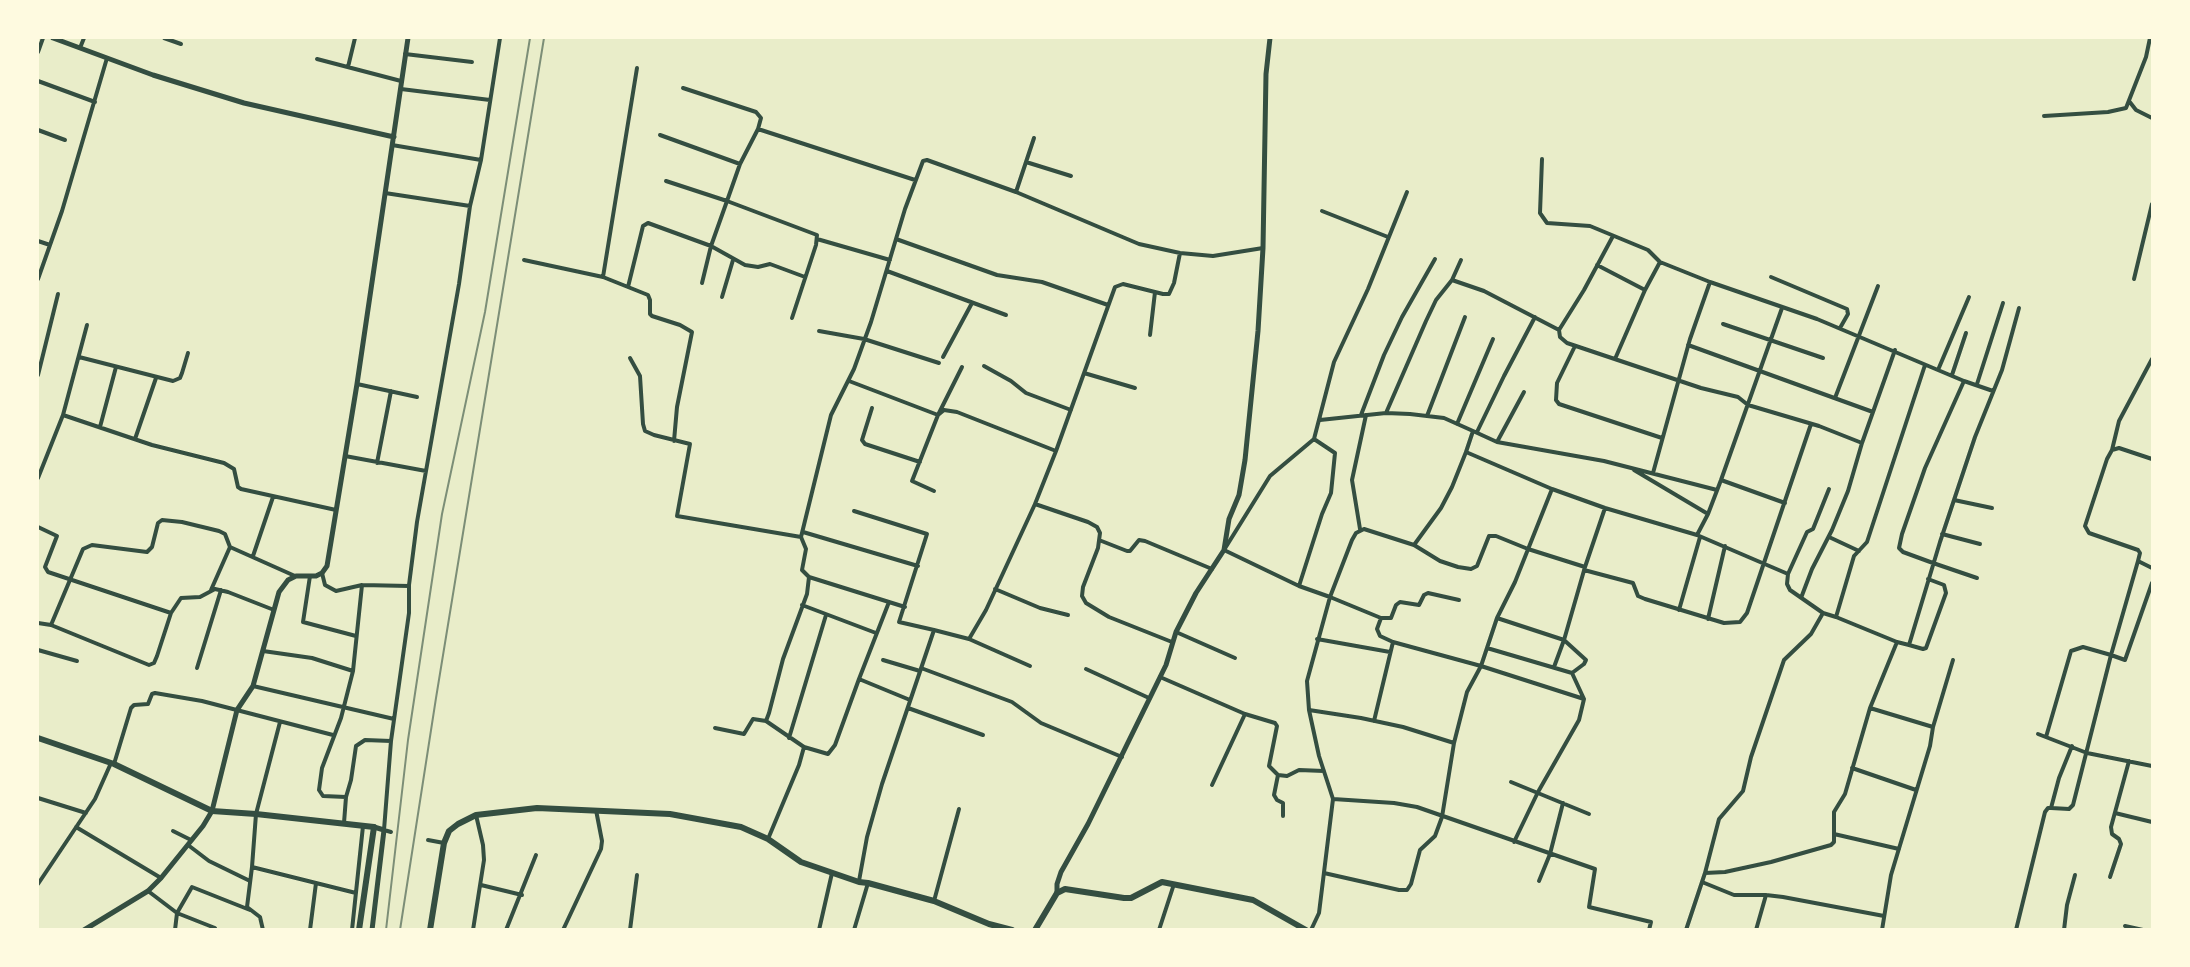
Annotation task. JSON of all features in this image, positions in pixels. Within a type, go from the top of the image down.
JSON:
[{"type":"main road","points":[[38,738],[112,764],[212,812],[256,814],[374,827],[359,930]]},
{"type":"main road","points":[[430,930],[444,843],[449,831],[476,815],[537,808],[670,814],[741,827],[768,839],[801,862],[859,882],[934,901],[988,927],[1012,930]]},
{"type":"main road","points":[[1035,930],[1057,893],[1065,889],[1131,898],[1162,882],[1253,900],[1306,930]]},
{"type":"street","points":[[38,52],[43,38]]},
{"type":"street","points":[[53,38],[153,75],[244,103],[394,136]]},
{"type":"street","points":[[80,48],[84,38]]},
{"type":"street","points":[[164,38],[181,45]]},
{"type":"street","points":[[348,67],[355,38]]},
{"type":"street","points":[[408,38],[337,510],[328,560],[322,573],[325,585],[331,590],[362,585],[409,586]]},
{"type":"street","points":[[372,930],[387,831],[391,741],[409,613],[409,586],[417,522],[459,284],[470,206],[481,160],[500,38]]},
{"type":"street","points":[[1224,550],[1229,519],[1239,495],[1245,460],[1258,331],[1263,248],[1266,74],[1270,38]]},
{"type":"street","points":[[2044,116],[2126,108],[2146,57],[2150,38]]},
{"type":"street","points":[[405,54],[472,62]]},
{"type":"street","points":[[38,279],[95,102],[107,57]]},
{"type":"street","points":[[317,59],[401,81]]},
{"type":"street","points":[[603,277],[637,68]]},
{"type":"street","points":[[38,81],[95,102]]},
{"type":"street","points":[[683,88],[756,112],[761,118],[726,201],[702,283]]},
{"type":"street","points":[[400,89],[490,100]]},
{"type":"street","points":[[2129,101],[2136,110],[2152,118]]},
{"type":"street","points":[[758,129],[915,180]]},
{"type":"street","points":[[38,130],[65,140]]},
{"type":"street","points":[[660,135],[740,164]]},
{"type":"street","points":[[1016,192],[1034,138]]},
{"type":"street","points":[[392,145],[481,160]]},
{"type":"street","points":[[1542,159],[1540,213],[1547,223],[1590,226],[1648,250],[1660,262],[1840,328],[1964,381],[1993,390]]},
{"type":"street","points":[[905,607],[809,577],[802,570],[806,549],[802,535],[831,415],[849,381],[864,339],[921,163],[925,160],[1016,192],[1131,240],[1180,253],[1220,256],[1263,248]]},
{"type":"street","points":[[1026,162],[1071,176]]},
{"type":"street","points":[[666,181],[815,233],[817,239],[792,318]]},
{"type":"street","points":[[1057,893],[1061,872],[1122,757],[1166,665],[1176,632],[1196,593],[1270,476],[1314,439],[1334,362],[1368,289],[1407,192]]},
{"type":"street","points":[[385,193],[470,206]]},
{"type":"street","points":[[2134,279],[2152,204]]},
{"type":"street","points":[[1322,211],[1388,237]]},
{"type":"street","points":[[628,287],[645,224],[711,246],[733,260],[753,267],[770,264],[805,277]]},
{"type":"street","points":[[1613,236],[1559,330],[1560,337],[1575,346],[1679,381],[1738,397],[1748,405],[1811,424],[1862,443]]},
{"type":"street","points":[[817,239],[890,260]]},
{"type":"street","points":[[896,239],[997,275],[1042,282],[1108,305]]},
{"type":"street","points":[[38,241],[50,245]]},
{"type":"street","points":[[969,639],[1035,504],[1071,410],[1111,294],[1118,285],[1163,294],[1171,292],[1180,253]]},
{"type":"street","points":[[1360,416],[1397,327],[1435,259]]},
{"type":"street","points":[[524,260],[603,277],[648,295],[650,314],[692,332],[677,407],[674,441]]},
{"type":"street","points":[[722,297],[733,260]]},
{"type":"street","points":[[1386,413],[1431,310],[1452,280],[1461,260]]},
{"type":"street","points":[[1615,359],[1645,290],[1660,262]]},
{"type":"street","points":[[1597,265],[1645,290]]},
{"type":"street","points":[[887,271],[1006,315]]},
{"type":"street","points":[[1771,277],[1847,309],[1848,314],[1840,328]]},
{"type":"street","points":[[1452,280],[1484,291],[1559,330]]},
{"type":"street","points":[[1653,473],[1688,345],[1710,282]]},
{"type":"street","points":[[1835,398],[1878,286]]},
{"type":"street","points":[[1150,335],[1155,292]]},
{"type":"street","points":[[38,375],[38,367],[58,294]]},
{"type":"street","points":[[1938,370],[1969,297]]},
{"type":"street","points":[[944,357],[972,303]]},
{"type":"street","points":[[1977,384],[2003,303]]},
{"type":"street","points":[[1679,610],[1698,536],[1721,480],[1782,308]]},
{"type":"street","points":[[1909,645],[1942,534],[1975,436],[2002,370],[2019,308]]},
{"type":"street","points":[[1427,416],[1465,317]]},
{"type":"street","points":[[1414,545],[1441,508],[1475,431],[1535,317]]},
{"type":"street","points":[[1723,324],[1823,358]]},
{"type":"street","points":[[38,478],[63,415],[87,325]]},
{"type":"street","points":[[819,332],[864,339],[939,363]]},
{"type":"street","points":[[1952,376],[1966,333]]},
{"type":"street","points":[[1457,424],[1493,339]]},
{"type":"street","points":[[1688,345],[1873,412]]},
{"type":"street","points":[[1575,346],[1557,382],[1556,400],[1558,404],[1662,438]]},
{"type":"street","points":[[1802,598],[1812,569],[1829,537],[1848,491],[1862,443],[1895,350]]},
{"type":"street","points":[[79,357],[173,381],[180,378],[188,353]]},
{"type":"street","points":[[630,358],[640,376],[645,431],[690,444],[677,516],[802,535],[918,566]]},
{"type":"street","points":[[2016,930],[2046,809],[2073,807],[2111,655],[2140,553],[2138,549],[2089,533],[2086,530],[2086,519],[2112,450],[2119,421],[2152,359]]},
{"type":"street","points":[[1836,616],[1854,556],[1867,542],[1925,365]]},
{"type":"street","points":[[984,366],[1011,381],[1026,393],[1071,410]]},
{"type":"street","points":[[100,428],[116,367]]},
{"type":"street","points":[[934,491],[912,481],[938,415],[962,367]]},
{"type":"street","points":[[1084,373],[1135,388]]},
{"type":"street","points":[[135,440],[156,378]]},
{"type":"street","points":[[849,381],[938,415]]},
{"type":"street","points":[[1964,381],[1925,468],[1899,548],[1903,552],[1977,578]]},
{"type":"street","points":[[357,384],[417,397]]},
{"type":"street","points":[[377,464],[391,391]]},
{"type":"street","points":[[1497,442],[1524,392]]},
{"type":"street","points":[[872,408],[862,440],[864,444],[920,462]]},
{"type":"street","points":[[938,415],[944,410],[957,412],[1056,451]]},
{"type":"street","points":[[1320,420],[1386,413],[1444,418],[1497,442],[1604,461],[1717,490]]},
{"type":"street","points":[[63,415],[135,440],[224,463],[234,469],[238,487],[241,489],[337,510]]},
{"type":"street","points":[[1311,930],[1319,913],[1333,799],[1309,710],[1307,681],[1330,597],[1352,540],[1360,529],[1352,480],[1366,415]]},
{"type":"street","points":[[1360,529],[1375,530],[1414,545],[1440,561],[1471,568],[1477,566],[1489,536],[1496,536],[1528,549],[1633,583],[1640,597],[1708,619],[1735,624],[1745,618],[1811,424]]},
{"type":"street","points":[[1299,586],[1331,493],[1335,453],[1314,439]]},
{"type":"street","points":[[2112,450],[2119,448],[2152,459]]},
{"type":"street","points":[[1466,452],[1552,489],[1605,508],[1698,536],[1788,573]]},
{"type":"street","points":[[345,456],[377,464],[426,471]]},
{"type":"street","points":[[1631,468],[1708,514]]},
{"type":"street","points":[[1721,480],[1785,503]]},
{"type":"street","points":[[1324,873],[1399,890],[1407,890],[1411,884],[1420,850],[1435,836],[1442,817],[1454,743],[1467,692],[1481,666],[1497,618],[1552,489]]},
{"type":"street","points":[[1829,489],[1814,529],[1807,532],[1788,573],[1788,587],[1823,613],[1836,616],[1897,642],[1926,648],[1946,593],[1944,585],[1928,579]]},
{"type":"street","points":[[252,556],[273,497]]},
{"type":"street","points":[[1954,500],[1992,508]]},
{"type":"street","points":[[1035,504],[1097,527],[1100,533],[1099,540],[1083,587],[1082,596],[1086,603],[1109,617],[1172,642]]},
{"type":"street","points":[[1554,667],[1605,508]]},
{"type":"street","points":[[854,511],[927,534],[899,622],[969,639],[1030,666]]},
{"type":"street","points":[[51,625],[80,556],[87,546],[100,545],[147,552],[152,547],[158,524],[162,520],[182,522],[219,531],[225,534],[231,547],[296,576],[322,573]]},
{"type":"street","points":[[38,527],[57,536],[45,571],[171,613]]},
{"type":"street","points":[[1942,534],[1980,544]]},
{"type":"street","points":[[1829,537],[1859,551]]},
{"type":"street","points":[[1099,540],[1126,551],[1130,551],[1139,540],[1145,541],[1212,569]]},
{"type":"street","points":[[1708,619],[1725,546]]},
{"type":"street","points":[[210,591],[231,547]]},
{"type":"street","points":[[1224,550],[1299,586],[1381,618],[1391,618],[1396,605],[1400,602],[1419,605],[1424,595],[1428,593],[1459,600]]},
{"type":"street","points":[[2138,561],[2152,568]]},
{"type":"street","points":[[84,930],[148,891],[190,843],[212,812],[237,710],[253,686],[279,592],[284,583],[296,576]]},
{"type":"street","points":[[310,576],[303,622],[356,636]]},
{"type":"street","points":[[766,721],[789,640],[807,594],[809,577]]},
{"type":"street","points":[[2046,737],[2071,651],[2083,647],[2125,660],[2152,583]]},
{"type":"street","points":[[346,797],[323,796],[319,790],[322,768],[341,718],[353,671],[362,585]]},
{"type":"street","points":[[995,589],[1040,608],[1068,615]]},
{"type":"street","points":[[197,668],[221,590]]},
{"type":"street","points":[[38,623],[51,625],[149,665],[154,663],[171,613],[181,598],[200,597],[210,591],[221,590],[275,611]]},
{"type":"street","points":[[715,728],[744,734],[753,719],[766,721],[804,747],[820,753],[831,753],[889,602]]},
{"type":"street","points":[[802,605],[876,633]]},
{"type":"street","points":[[1686,930],[1705,873],[1719,819],[1743,790],[1751,757],[1784,660],[1811,634],[1823,613]]},
{"type":"street","points":[[789,738],[826,615]]},
{"type":"street","points":[[1381,618],[1377,629],[1380,636],[1392,642],[1481,666],[1584,699]]},
{"type":"street","points":[[1497,618],[1564,640],[1586,660],[1572,673]]},
{"type":"street","points":[[859,882],[867,837],[879,795],[934,630]]},
{"type":"street","points":[[1176,632],[1235,658]]},
{"type":"street","points":[[1317,639],[1390,652]]},
{"type":"street","points":[[1374,721],[1392,642]]},
{"type":"street","points":[[1705,873],[1725,872],[1831,845],[1834,842],[1834,812],[1845,794],[1870,708],[1897,642]]},
{"type":"street","points":[[1487,648],[1572,673],[1584,699],[1579,720],[1538,792],[1514,842]]},
{"type":"street","points":[[38,650],[77,660]]},
{"type":"street","points":[[263,651],[312,658],[353,671]]},
{"type":"street","points":[[883,660],[920,670],[1012,702],[1041,723],[1122,757]]},
{"type":"street","points":[[1882,930],[1899,849],[1953,660]]},
{"type":"street","points":[[1086,669],[1149,698]]},
{"type":"street","points":[[1160,677],[1245,714],[1275,723],[1277,726],[1269,766],[1278,775],[1287,776],[1299,770],[1324,771]]},
{"type":"street","points":[[859,679],[910,700]]},
{"type":"street","points":[[253,686],[394,718]]},
{"type":"street","points":[[38,884],[95,800],[112,764],[131,708],[134,705],[148,704],[153,694],[179,696],[333,735]]},
{"type":"street","points":[[908,708],[983,735]]},
{"type":"street","points":[[1870,708],[1933,727]]},
{"type":"street","points":[[1309,710],[1374,721],[1454,743]]},
{"type":"street","points":[[1212,785],[1245,714]]},
{"type":"street","points":[[250,910],[246,901],[252,867],[256,814],[280,722]]},
{"type":"street","points":[[2038,734],[2087,753],[2152,766]]},
{"type":"street","points":[[344,823],[346,797],[356,746],[365,740],[391,741]]},
{"type":"street","points":[[2051,808],[2059,778],[2072,746]]},
{"type":"street","points":[[768,839],[799,765],[804,747]]},
{"type":"street","points":[[2110,877],[2121,844],[2111,831],[2129,761]]},
{"type":"street","points":[[1852,768],[1916,790]]},
{"type":"street","points":[[1278,775],[1274,795],[1283,803],[1283,816]]},
{"type":"street","points":[[1512,782],[1589,814]]},
{"type":"street","points":[[38,798],[86,813]]},
{"type":"street","points":[[1333,799],[1418,807],[1595,869],[1589,907],[1651,922],[1649,930]]},
{"type":"street","points":[[1539,881],[1550,854],[1563,803]]},
{"type":"street","points":[[563,930],[601,849],[601,834],[596,809]]},
{"type":"street","points":[[934,901],[959,809]]},
{"type":"street","points":[[2115,812],[2152,822]]},
{"type":"street","points":[[473,930],[484,852],[476,815]]},
{"type":"street","points":[[352,930],[363,825]]},
{"type":"street","points":[[76,827],[161,878]]},
{"type":"street","points":[[374,827],[387,831]]},
{"type":"street","points":[[172,831],[190,843],[209,861],[250,880]]},
{"type":"street","points":[[1834,834],[1899,849]]},
{"type":"street","points":[[428,840],[444,843]]},
{"type":"street","points":[[506,930],[522,895],[536,855]]},
{"type":"street","points":[[252,867],[357,893]]},
{"type":"street","points":[[819,930],[832,873]]},
{"type":"street","points":[[630,930],[637,875]]},
{"type":"street","points":[[2064,930],[2075,875]]},
{"type":"street","points":[[1702,882],[1734,895],[1766,895],[1884,916]]},
{"type":"street","points":[[310,930],[316,883]]},
{"type":"street","points":[[854,930],[868,883]]},
{"type":"street","points":[[1159,930],[1175,883]]},
{"type":"street","points":[[481,885],[522,895]]},
{"type":"street","points":[[175,930],[177,913],[192,887],[250,910],[260,917],[261,930]]},
{"type":"street","points":[[148,891],[177,913],[214,928]]},
{"type":"street","points":[[1756,930],[1766,895]]},
{"type":"street","points":[[2125,926],[2143,930]]},
{"type":"railway","points":[[386,930],[408,740],[442,514],[485,312],[530,38]]},
{"type":"railway","points":[[400,930],[544,38]]}]
